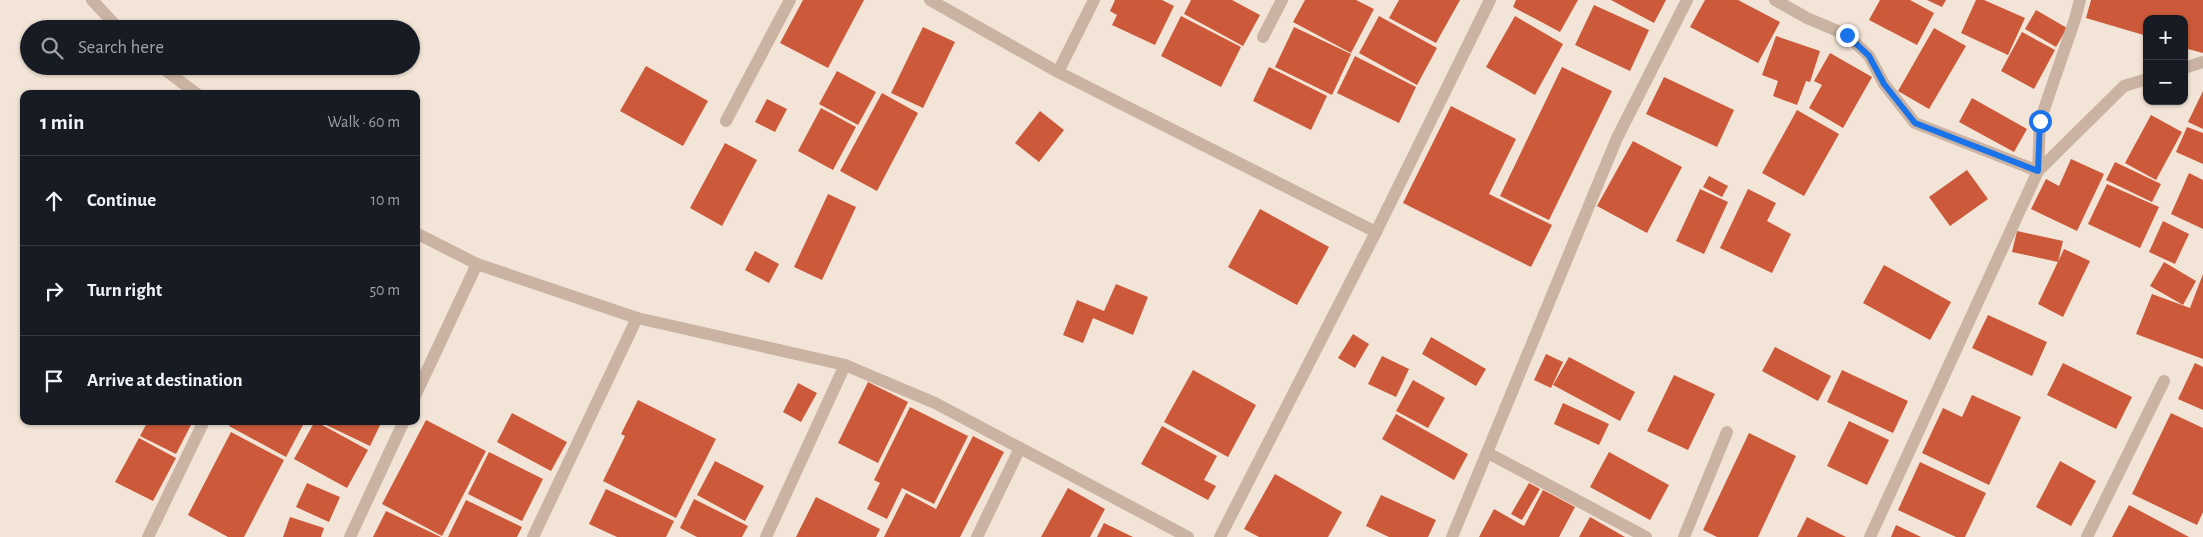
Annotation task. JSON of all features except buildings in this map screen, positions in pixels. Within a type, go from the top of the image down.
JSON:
[{"type":"street","points":[[92,0],[111,20]]},
{"type":"street","points":[[726,121],[790,0]]},
{"type":"street","points":[[930,0],[1058,72],[1376,232]]},
{"type":"street","points":[[1058,72],[1094,0]]},
{"type":"street","points":[[1263,37],[1282,0]]},
{"type":"street","points":[[1220,537],[1376,232],[1490,0]]},
{"type":"street","points":[[1452,537],[1617,138],[1686,0]]},
{"type":"street","points":[[1775,0],[1807,18],[1847,35],[1869,56],[1884,84],[1915,123],[2038,171]]},
{"type":"street","points":[[2038,171],[2040,121],[2080,0]]},
{"type":"street","points":[[2188,67],[2203,62]]},
{"type":"street","points":[[172,75],[192,90]]},
{"type":"street","points":[[1870,537],[2038,171],[2124,86],[2143,80]]},
{"type":"street","points":[[420,235],[477,264],[637,318],[845,365],[936,403],[1188,537]]},
{"type":"street","points":[[420,385],[477,264]]},
{"type":"street","points":[[533,537],[637,318]]},
{"type":"street","points":[[766,537],[845,365]]},
{"type":"street","points":[[2087,537],[2164,381]]},
{"type":"street","points":[[148,537],[202,425]]},
{"type":"street","points":[[350,537],[402,425]]},
{"type":"street","points":[[1684,537],[1727,432]]},
{"type":"street","points":[[977,537],[1020,448]]},
{"type":"street","points":[[1488,453],[1646,537]]},
{"type":"route","points":[[1847,35],[1869,56],[1884,84],[1915,123],[2038,171],[2040,121]]}]
